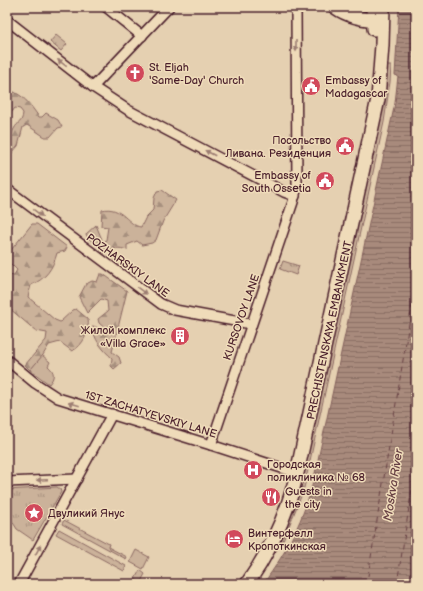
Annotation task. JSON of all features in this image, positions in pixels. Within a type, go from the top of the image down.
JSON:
[{"type":"main road","points":[[335,7],[349,15],[378,20]]},
{"type":"main road","name":"PRECHISTENSKAYA EMBANKMENT","points":[[247,584],[275,535],[285,511],[297,473],[376,106],[380,66],[378,20],[373,7]]},
{"type":"main road","name":"PRECHISTENSKAYA EMBANKMENT","points":[[378,20],[383,7]]},
{"type":"street","points":[[106,7],[142,36]]},
{"type":"street","points":[[93,87],[169,7]]},
{"type":"street","name":"KURSOVOY LANE","points":[[211,445],[295,196],[297,180],[296,7]]},
{"type":"street","points":[[7,20],[93,87],[128,110],[295,196]]},
{"type":"street","name":"POZHARSKIY LANE","points":[[7,189],[161,304],[174,310],[251,324]]},
{"type":"street","name":"1ST ZACHATYEVSKIY LANE","points":[[7,360],[35,383],[58,398],[297,473]]},
{"type":"street","points":[[19,584],[112,414]]},
{"type":"street","points":[[7,482],[77,479]]},
{"type":"green space","points":[[56,35],[67,44],[61,51],[50,42]]},
{"type":"green space","points":[[387,66],[391,66],[384,122],[304,488],[299,487],[380,121],[384,100]]},
{"type":"green space","points":[[7,89],[26,100],[39,117],[42,117],[46,113],[58,120],[62,127],[58,128],[50,137],[45,137],[27,125],[23,127],[18,146],[12,153],[8,152],[7,144],[10,141],[15,126],[21,121],[23,113],[20,109],[15,108],[8,117],[8,130]]},
{"type":"green space","points":[[162,190],[176,200],[163,221],[156,240],[152,243],[142,245],[137,241],[127,245],[127,250],[116,248],[106,251],[88,238],[86,234],[96,225],[103,242],[106,240],[108,227],[101,226],[102,210],[115,210],[136,226],[141,227],[146,217],[153,210],[154,198],[157,191]]},
{"type":"green space","points":[[32,224],[37,224],[67,247],[65,251],[57,253],[51,268],[45,276],[41,280],[31,285],[28,297],[55,320],[60,322],[76,309],[88,319],[88,328],[85,338],[76,349],[72,351],[60,342],[49,345],[43,355],[30,370],[25,365],[46,340],[47,333],[36,331],[9,308],[7,303],[7,276],[14,275],[17,270],[8,261],[7,255]]},
{"type":"green space","points":[[283,261],[299,266],[296,275],[280,269]]},
{"type":"green space","points":[[100,274],[103,274],[127,291],[112,352],[119,357],[121,363],[114,369],[111,366],[112,358],[96,340],[93,331],[93,326],[103,330],[106,329],[99,323],[98,319],[108,311],[107,301],[101,299],[87,313],[79,297],[86,284],[92,281],[97,282]]},
{"type":"green space","points":[[42,355],[50,362],[48,366],[53,372],[53,377],[49,384],[30,370]]},
{"type":"green space","points":[[57,487],[61,492],[33,540],[17,529],[7,513],[7,490]]},
{"type":"green space","points":[[298,492],[302,494],[283,541],[279,539]]},
{"type":"green space","points":[[64,520],[109,544],[108,547],[127,557],[126,559],[62,524]]},
{"type":"green space","points":[[59,529],[126,566],[124,571],[56,534]]},
{"type":"green space","points":[[136,550],[149,557],[143,569],[130,562]]},
{"type":"green space","points":[[140,570],[145,574],[140,583],[142,584],[137,584],[138,581],[135,579]]},
{"type":"water","name":"Moskva River","points":[[399,7],[416,7],[416,584],[263,584],[280,559],[294,534],[310,493],[314,478],[395,103],[398,76],[395,75]]},
{"type":"ferry route","points":[[364,584],[368,576],[416,280]]},
{"type":"ferry route","points":[[397,584],[416,463]]},
{"type":"place","name":"St. Eljah 'Same-Day' Church","points":[[135,73]]},
{"type":"place","name":"Embassy of Madagascar","points":[[311,86]]},
{"type":"place","name":"Посольство Ливана. Резиденция","points":[[345,146]]},
{"type":"place","name":"Embassy of South Ossetia","points":[[325,181]]},
{"type":"place","name":"Жилой комплекс «Villa Grace»","points":[[180,336]]},
{"type":"place","name":"Городская поликлиника № 68","points":[[253,470]]},
{"type":"place","name":"Guests in thе city","points":[[271,497]]},
{"type":"place","name":"Двуликий Янус","points":[[34,513]]},
{"type":"place","name":"Винтерфелл Кропоткинская","points":[[234,539]]}]
